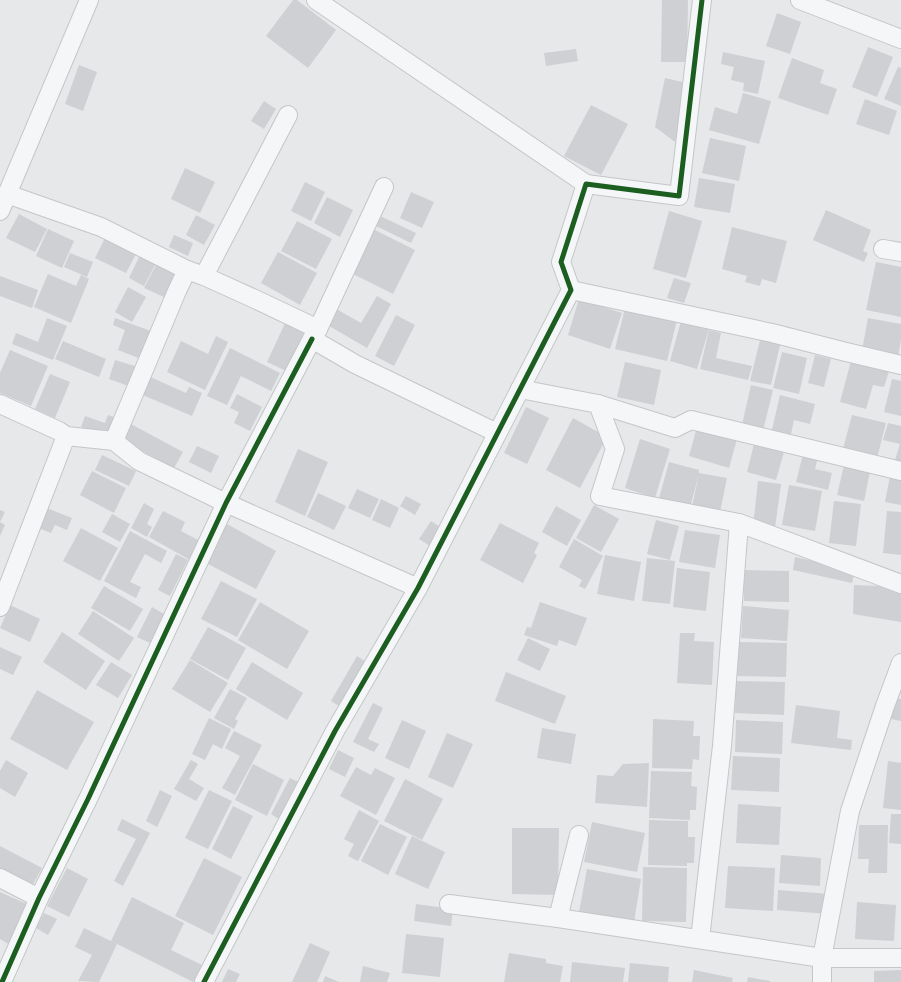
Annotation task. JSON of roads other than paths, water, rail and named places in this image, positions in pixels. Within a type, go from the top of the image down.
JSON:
[{"type":"street","points":[[0,211],[89,0]]},
{"type":"street","points":[[316,0],[586,184],[679,196],[702,0]]},
{"type":"street","points":[[800,0],[900,37]]},
{"type":"street","points":[[114,441],[177,291],[195,273],[288,115]]},
{"type":"street","points":[[204,982],[335,731],[418,588],[571,290],[561,262],[586,184]]},
{"type":"street","points":[[2,982],[39,898],[88,799],[226,503],[315,334],[384,187]]},
{"type":"street","points":[[7,194],[101,227],[315,334],[355,364],[497,433]]},
{"type":"street","points":[[883,249],[901,252]]},
{"type":"street","points":[[571,290],[772,333],[901,365]]},
{"type":"street","points":[[520,389],[598,404],[675,428],[691,420],[901,470]]},
{"type":"street","points":[[0,404],[59,431],[66,436],[114,441],[139,461],[226,503],[418,588]]},
{"type":"street","points":[[598,404],[615,449],[600,496],[739,523],[901,584]]},
{"type":"street","points":[[0,607],[66,436]]},
{"type":"street","points":[[700,940],[722,746],[739,523]]},
{"type":"street","points":[[822,982],[822,958],[850,811],[901,663]]},
{"type":"street","points":[[558,918],[579,835]]},
{"type":"street","points":[[0,878],[39,898]]},
{"type":"street","points":[[449,904],[558,918],[822,958],[901,958]]}]
